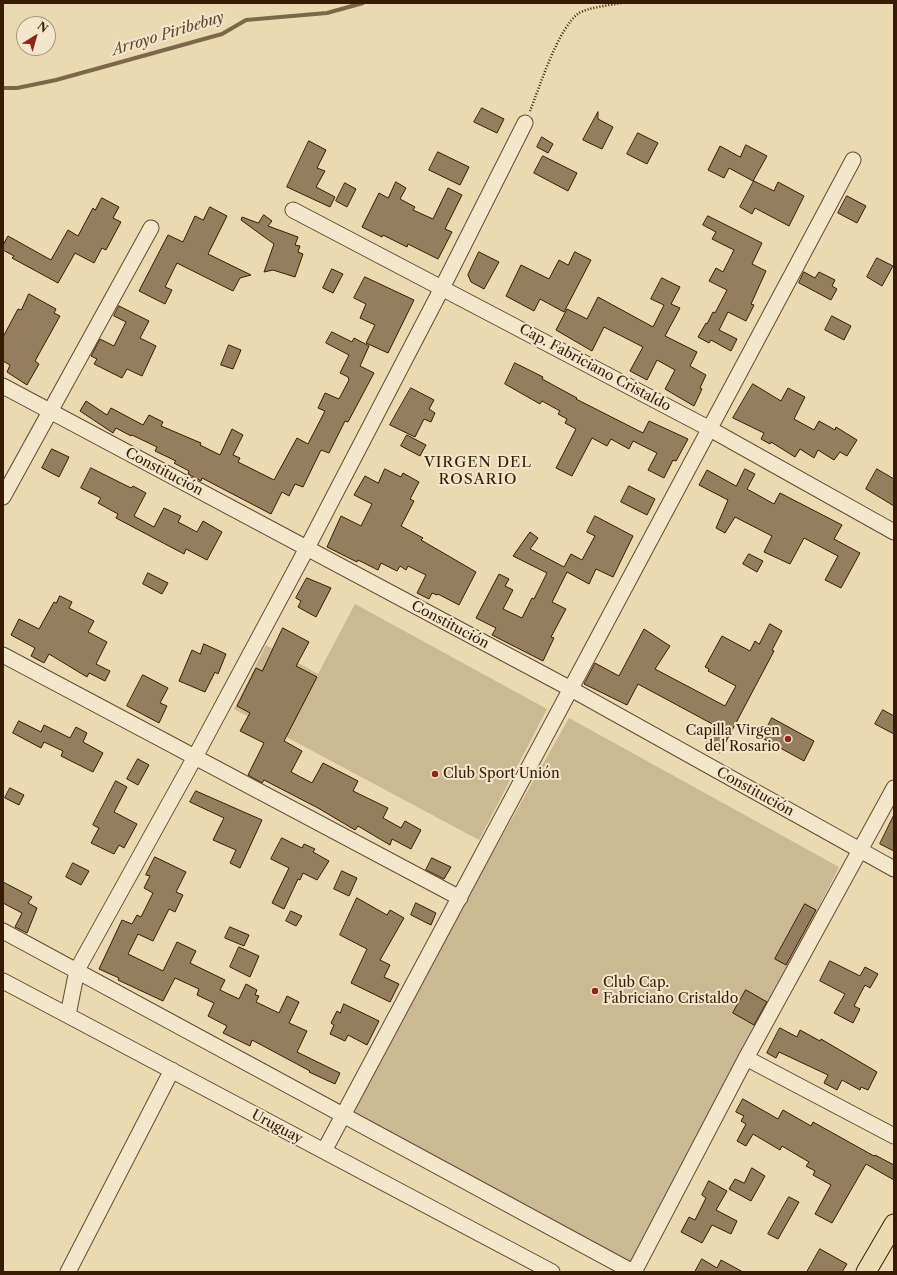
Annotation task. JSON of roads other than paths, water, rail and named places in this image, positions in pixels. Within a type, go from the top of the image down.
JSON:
[{"type":"main road","points":[[866,1272],[894,1224]]},
{"type":"street","points":[[68,1015],[77,970],[195,757],[307,548],[442,288],[525,123]]},
{"type":"street","points":[[324,1151],[853,160]]},
{"type":"street","name":"Cap. Fabriciano Cristaldo","points":[[293,210],[710,429],[894,532]]},
{"type":"street","points":[[3,497],[150,228]]},
{"type":"street","name":"Constitución","points":[[3,386],[571,689],[894,869]]},
{"type":"street","points":[[3,655],[460,898]]},
{"type":"street","points":[[3,931],[633,1272],[746,1058],[894,788]]},
{"type":"street","name":"Uruguay","points":[[3,981],[552,1272]]},
{"type":"street","points":[[746,1058],[894,1136]]},
{"type":"street","points":[[68,1272],[172,1070]]},
{"type":"waterway","name":"Arroyo Piribebuy","points":[[3,88],[17,88],[56,80],[222,34],[246,20],[327,13],[363,3]]},
{"type":"place","name":"Capilla Virgen del Rosario","points":[[788,739]]},
{"type":"place","name":"Club Sport Unión","points":[[435,774]]},
{"type":"place","name":"Club Cap. Fabriciano Cristaldo","points":[[595,991]]},
{"type":"district","name":"VIRGEN DEL ROSARIO","points":[[478,472]]}]
